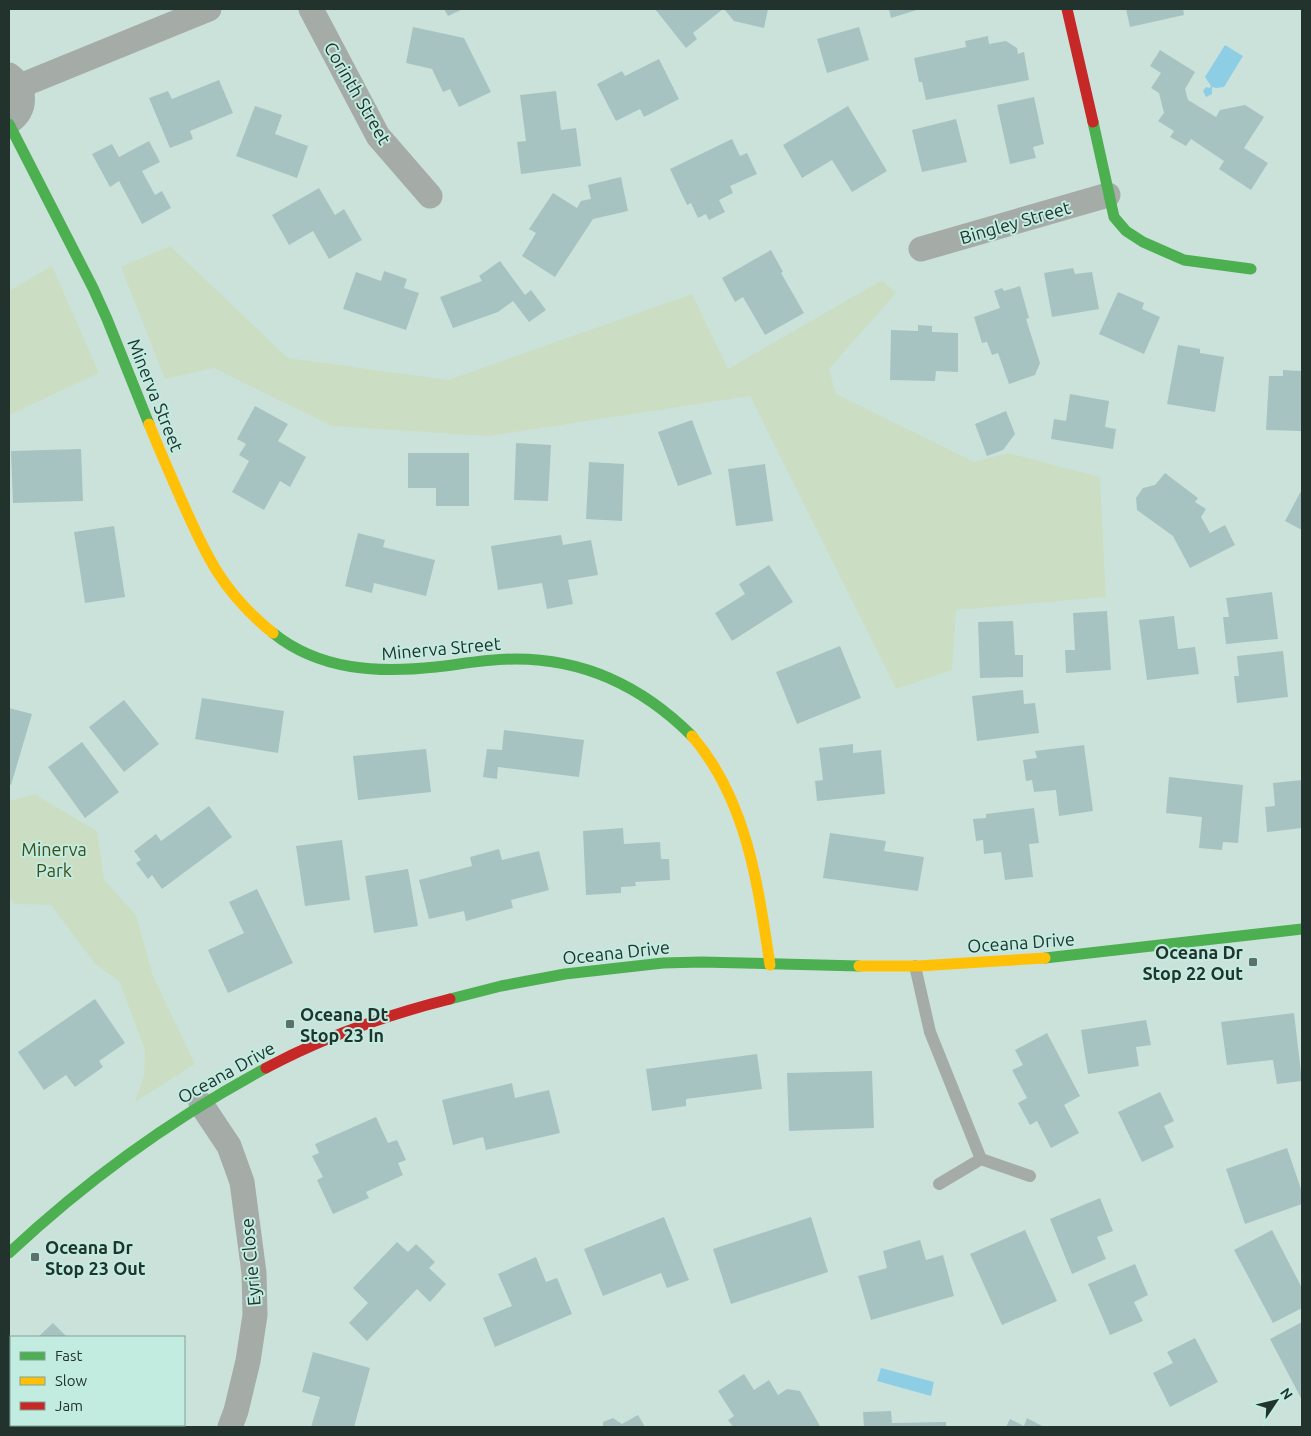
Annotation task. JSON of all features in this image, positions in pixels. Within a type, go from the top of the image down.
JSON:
[{"type":"street","points":[[9,123],[19,113],[23,100],[14,81],[209,9]]},
{"type":"street","name":"Corinth Street","points":[[311,9],[378,136],[430,196]]},
{"type":"street","points":[[1066,9],[1114,217],[1126,230],[1143,242],[1184,260],[1251,269]]},
{"type":"street","name":"Minerva Street","points":[[9,123],[105,314],[157,444],[203,550],[224,584],[249,613],[278,638],[311,658],[336,666],[373,671],[421,669],[517,658],[559,662],[595,670],[631,687],[665,710],[694,739],[720,776],[748,846],[760,894],[770,965]]},
{"type":"street","name":"Bingley Street","points":[[921,249],[1108,195]]},
{"type":"street","name":"Oceana Drive","points":[[9,1253],[36,1226],[150,1137],[251,1075],[318,1043],[374,1021],[493,987],[580,972],[664,963],[720,962],[770,965],[915,966],[996,962],[1091,954],[1302,929]]},
{"type":"street","name":"Eyrie Close","points":[[201,1104],[229,1146],[242,1182],[254,1273],[255,1315],[248,1361],[236,1411],[230,1427]]},
{"type":"lane","points":[[915,966],[930,1032],[981,1159],[1030,1176]]},
{"type":"lane","points":[[939,1184],[981,1159]]},
{"type":"green space","points":[[170,246],[288,358],[448,380],[692,294],[728,369],[882,280],[896,293],[829,369],[836,394],[974,462],[1008,453],[1100,477],[1106,597],[956,610],[952,670],[896,689],[750,396],[488,436],[332,426],[214,368],[165,379],[121,267]]},
{"type":"green space","points":[[52,266],[99,373],[9,415],[9,291]]},
{"type":"green space","name":"Minerva Park","points":[[34,794],[97,831],[104,880],[136,915],[153,976],[195,1064],[135,1102],[144,1075],[145,1050],[119,981],[95,964],[51,905],[15,904],[9,898],[9,801]]},
{"type":"water","points":[[1225,45],[1243,56],[1224,87],[1212,87],[1212,94],[1206,97],[1203,91],[1206,87],[1210,88],[1211,86],[1205,77]]},
{"type":"water","points":[[881,1368],[934,1382],[931,1396],[877,1381]]},
{"type":"building","points":[[444,9],[463,9],[448,16]]},
{"type":"building","points":[[655,9],[723,9],[693,33],[697,39],[686,48]]},
{"type":"building","points":[[724,9],[768,9],[764,28],[734,21]]},
{"type":"building","points":[[889,9],[920,9],[891,18]]},
{"type":"building","points":[[1126,9],[1183,9],[1184,15],[1130,27]]},
{"type":"building","points":[[413,27],[464,38],[491,92],[459,107],[450,89],[443,92],[432,69],[406,63]]},
{"type":"building","points":[[859,27],[869,60],[827,73],[817,39]]},
{"type":"building","points":[[988,36],[989,44],[1006,41],[1017,48],[1018,54],[1024,52],[1029,80],[926,100],[922,82],[919,82],[914,58],[966,47],[965,41]]},
{"type":"building","points":[[1160,50],[1195,72],[1185,89],[1188,100],[1216,117],[1220,110],[1245,105],[1264,117],[1244,148],[1268,163],[1251,190],[1219,169],[1224,161],[1191,139],[1186,146],[1170,137],[1174,131],[1158,121],[1164,113],[1159,93],[1151,88],[1161,73],[1150,66]]},
{"type":"building","points":[[659,59],[679,99],[644,117],[640,109],[616,121],[597,84],[622,71],[625,76]]},
{"type":"building","points":[[219,80],[233,113],[190,131],[193,139],[170,148],[149,98],[168,91],[172,99]]},
{"type":"building","points":[[556,91],[561,130],[576,128],[581,166],[521,174],[517,142],[526,141],[520,95]]},
{"type":"building","points":[[1034,97],[1044,144],[1033,147],[1036,158],[1010,164],[997,105]]},
{"type":"building","points":[[255,106],[282,115],[275,134],[308,146],[297,178],[236,156]]},
{"type":"building","points":[[848,106],[887,171],[852,192],[832,160],[802,178],[783,145]]},
{"type":"building","points":[[956,119],[967,162],[922,172],[912,130]]},
{"type":"building","points":[[732,139],[740,156],[747,153],[757,174],[730,186],[733,193],[719,200],[725,212],[709,220],[706,214],[698,218],[691,203],[687,205],[670,169]]},
{"type":"building","points":[[149,141],[160,162],[142,171],[155,195],[162,191],[171,208],[142,224],[119,181],[110,187],[92,154],[112,144],[119,157]]},
{"type":"building","points":[[621,177],[628,211],[593,219],[555,277],[522,256],[536,233],[529,229],[553,193],[577,208],[581,201],[591,199],[588,185]]},
{"type":"building","points":[[319,188],[335,215],[344,209],[362,240],[329,259],[313,231],[289,245],[272,215]]},
{"type":"building","points":[[771,250],[783,272],[781,273],[804,313],[765,335],[743,297],[735,302],[722,278]]},
{"type":"building","points":[[500,261],[525,295],[531,290],[546,310],[529,322],[513,301],[498,312],[453,328],[440,297],[482,281],[479,276]]},
{"type":"building","points":[[1073,268],[1075,274],[1092,272],[1099,309],[1052,317],[1044,273]]},
{"type":"building","points":[[384,271],[407,279],[404,288],[419,293],[406,330],[343,309],[356,272],[381,281]]},
{"type":"building","points":[[1020,286],[1029,318],[1026,319],[1040,363],[1035,375],[1009,384],[998,353],[992,355],[987,342],[982,343],[974,317],[1000,308],[994,291],[1002,288],[1004,291]]},
{"type":"building","points":[[1118,292],[1144,303],[1142,309],[1160,317],[1144,354],[1099,334]]},
{"type":"building","points":[[918,325],[932,326],[932,332],[958,333],[958,372],[936,371],[935,381],[890,380],[891,330],[918,331]]},
{"type":"building","points":[[1178,345],[1200,349],[1200,353],[1224,357],[1215,412],[1167,404]]},
{"type":"building","points":[[1283,370],[1302,371],[1301,431],[1266,430],[1269,376],[1283,376]]},
{"type":"building","points":[[1070,394],[1109,401],[1105,427],[1116,429],[1113,449],[1051,439],[1054,419],[1066,421]]},
{"type":"building","points":[[255,406],[288,424],[278,441],[306,457],[290,487],[280,481],[264,510],[232,492],[249,461],[239,455],[246,444],[237,439]]},
{"type":"building","points":[[1006,411],[1015,434],[1003,450],[987,456],[975,424]]},
{"type":"building","points":[[692,420],[712,474],[678,486],[658,432]]},
{"type":"building","points":[[516,443],[551,445],[548,501],[514,500]]},
{"type":"building","points":[[81,449],[83,501],[13,503],[11,451]]},
{"type":"building","points":[[408,453],[469,453],[469,506],[436,506],[436,488],[408,488]]},
{"type":"building","points":[[589,462],[624,464],[622,521],[586,519]]},
{"type":"building","points":[[765,464],[773,521],[736,526],[728,469]]},
{"type":"building","points":[[1165,473],[1198,498],[1195,502],[1206,509],[1201,517],[1210,533],[1225,525],[1235,545],[1190,568],[1173,536],[1137,510],[1136,498],[1143,488],[1155,485]]},
{"type":"building","points":[[1302,491],[1302,530],[1285,521]]},
{"type":"building","points":[[114,526],[125,597],[85,603],[74,532]]},
{"type":"building","points":[[358,533],[385,540],[383,547],[435,560],[426,596],[374,583],[372,593],[345,586]]},
{"type":"building","points":[[561,535],[563,545],[591,540],[598,575],[568,580],[573,604],[547,609],[542,583],[498,590],[491,546]]},
{"type":"building","points":[[769,565],[793,602],[732,641],[715,613],[745,594],[739,584]]},
{"type":"building","points":[[1272,592],[1278,639],[1226,644],[1223,617],[1229,617],[1226,598]]},
{"type":"building","points":[[1107,611],[1111,670],[1066,673],[1065,650],[1075,650],[1073,613]]},
{"type":"building","points":[[1174,616],[1178,649],[1195,647],[1199,674],[1147,680],[1139,620]]},
{"type":"building","points":[[1013,621],[1015,655],[1023,655],[1023,677],[980,678],[978,622]]},
{"type":"building","points":[[840,646],[861,698],[797,724],[776,672]]},
{"type":"building","points":[[1283,651],[1288,697],[1237,703],[1234,676],[1239,676],[1237,656]]},
{"type":"building","points":[[1023,690],[1024,704],[1035,703],[1039,733],[977,741],[972,696]]},
{"type":"building","points":[[202,698],[284,711],[278,753],[195,739]]},
{"type":"building","points":[[124,700],[159,744],[124,772],[89,727]]},
{"type":"building","points":[[9,708],[32,714],[11,785],[9,784]]},
{"type":"building","points":[[504,730],[584,740],[579,777],[498,767],[497,779],[483,777],[487,749],[502,750]]},
{"type":"building","points":[[82,742],[119,792],[85,818],[48,767]]},
{"type":"building","points":[[853,744],[853,753],[881,750],[885,794],[817,801],[815,781],[823,780],[819,748]]},
{"type":"building","points":[[1084,745],[1093,811],[1059,816],[1056,790],[1034,792],[1032,780],[1026,781],[1023,760],[1037,758],[1035,751]]},
{"type":"building","points":[[426,749],[431,792],[358,800],[353,756]]},
{"type":"building","points":[[1169,777],[1243,785],[1238,843],[1223,842],[1222,850],[1199,848],[1202,817],[1166,813]]},
{"type":"building","points":[[1302,780],[1302,828],[1267,832],[1265,807],[1275,806],[1273,783]]},
{"type":"building","points":[[209,806],[232,837],[162,889],[152,875],[148,879],[136,863],[141,860],[134,851],[156,834],[161,841]]},
{"type":"building","points":[[1034,808],[1039,843],[1029,844],[1033,877],[1005,880],[1001,852],[984,854],[983,840],[976,841],[973,819],[986,818],[986,814]]},
{"type":"building","points":[[623,828],[624,844],[660,842],[661,859],[669,859],[670,880],[635,882],[636,886],[621,887],[621,893],[586,895],[583,831]]},
{"type":"building","points":[[830,833],[886,841],[884,851],[924,857],[918,891],[823,878]]},
{"type":"building","points":[[342,840],[350,900],[305,906],[296,846]]},
{"type":"building","points":[[499,849],[502,860],[539,851],[549,890],[511,900],[513,908],[466,921],[464,911],[429,919],[419,880],[472,866],[470,857]]},
{"type":"building","points":[[408,869],[418,926],[374,933],[365,876]]},
{"type":"building","points":[[257,889],[293,963],[228,993],[208,950],[244,933],[229,902]]},
{"type":"building","points":[[95,999],[125,1043],[99,1061],[103,1067],[75,1087],[66,1075],[44,1090],[18,1052]]},
{"type":"building","points":[[1294,1013],[1302,1081],[1277,1084],[1273,1060],[1227,1065],[1221,1022]]},
{"type":"building","points":[[1146,1020],[1151,1045],[1136,1047],[1139,1066],[1088,1074],[1081,1030]]},
{"type":"building","points":[[1047,1033],[1080,1096],[1064,1105],[1079,1133],[1051,1148],[1037,1121],[1030,1125],[1018,1103],[1027,1098],[1012,1070],[1023,1065],[1015,1050]]},
{"type":"building","points":[[757,1054],[762,1089],[686,1099],[686,1106],[652,1111],[646,1069]]},
{"type":"building","points":[[872,1071],[874,1128],[789,1131],[787,1073]]},
{"type":"building","points":[[512,1083],[515,1098],[549,1090],[560,1133],[486,1150],[483,1137],[453,1145],[442,1100]]},
{"type":"building","points":[[1160,1092],[1174,1121],[1164,1126],[1174,1147],[1142,1162],[1118,1112]]},
{"type":"building","points":[[376,1117],[388,1143],[397,1140],[406,1160],[398,1163],[403,1175],[366,1192],[369,1198],[333,1214],[317,1180],[323,1177],[312,1156],[319,1153],[315,1144]]},
{"type":"building","points":[[1287,1148],[1302,1192],[1302,1204],[1245,1224],[1226,1169]]},
{"type":"building","points":[[1100,1198],[1113,1231],[1097,1237],[1106,1259],[1072,1274],[1050,1219]]},
{"type":"building","points":[[664,1217],[689,1280],[667,1288],[661,1273],[603,1296],[584,1249]]},
{"type":"building","points":[[811,1217],[828,1272],[731,1304],[713,1249]]},
{"type":"building","points":[[1025,1230],[1057,1301],[1002,1325],[970,1254]]},
{"type":"building","points":[[1272,1230],[1302,1288],[1302,1308],[1273,1323],[1234,1250]]},
{"type":"building","points":[[920,1240],[926,1260],[943,1255],[954,1296],[871,1320],[858,1276],[887,1268],[883,1251]]},
{"type":"building","points":[[397,1242],[408,1252],[416,1244],[435,1262],[429,1268],[446,1284],[430,1302],[417,1289],[367,1341],[349,1323],[368,1303],[353,1288]]},
{"type":"building","points":[[536,1257],[546,1282],[557,1278],[572,1314],[495,1347],[483,1318],[512,1306],[498,1274]]},
{"type":"building","points":[[1135,1264],[1148,1295],[1134,1302],[1143,1321],[1110,1335],[1088,1284]]},
{"type":"building","points":[[1302,1322],[1302,1400],[1270,1339]]},
{"type":"building","points":[[53,1323],[66,1336],[39,1336]]},
{"type":"building","points":[[1195,1338],[1218,1382],[1170,1407],[1153,1373],[1173,1363],[1167,1352]]},
{"type":"building","points":[[313,1352],[370,1368],[354,1427],[311,1427],[320,1397],[302,1392]]},
{"type":"building","points":[[10,1368],[10,1397],[9,1396]]},
{"type":"building","points":[[744,1374],[754,1390],[769,1380],[778,1395],[787,1389],[800,1391],[820,1426],[733,1427],[728,1420],[734,1416],[718,1391]]},
{"type":"building","points":[[891,1411],[892,1423],[946,1422],[946,1427],[864,1427],[863,1412]]},
{"type":"building","points":[[638,1415],[645,1427],[603,1427],[603,1422],[613,1418],[622,1424]]},
{"type":"building","points":[[1027,1418],[1044,1427],[1006,1427],[1010,1419],[1024,1426]]},
{"type":"building","points":[[77,1426],[102,1426],[102,1427]]},
{"type":"building","points":[[104,1426],[154,1426],[153,1427]]},
{"type":"traffic: fast","points":[[1093,122],[1114,217],[1126,231],[1143,242],[1184,260],[1251,269]]},
{"type":"traffic: fast","points":[[9,124],[93,288],[149,424]]},
{"type":"traffic: fast","points":[[273,633],[291,646],[310,655],[330,662],[372,669],[415,669],[506,659],[542,660],[566,664],[590,670],[633,690],[654,703],[692,736]]},
{"type":"traffic: fast","points":[[1045,958],[1302,929]]},
{"type":"traffic: fast","points":[[450,999],[501,986],[565,974],[663,963],[702,962],[859,966]]},
{"type":"traffic: fast","points":[[9,1253],[100,1175],[164,1129],[266,1068]]},
{"type":"traffic: slow","points":[[149,424],[208,556],[241,603],[273,633]]},
{"type":"traffic: slow","points":[[692,736],[711,761],[738,815],[755,874],[770,965]]},
{"type":"traffic: slow","points":[[859,966],[918,966],[1045,958]]},
{"type":"traffic: jam","points":[[1067,9],[1093,122]]},
{"type":"traffic: jam","points":[[266,1068],[310,1046],[356,1028],[402,1012],[450,999]]},
{"type":"place","name":"Oceana Dr Stop 22 Out","points":[[1253,962]]},
{"type":"place","name":"Oceana Dt Stop 23 In","points":[[290,1024]]},
{"type":"place","name":"Oceana Dr Stop 23 Out","points":[[35,1257]]}]
